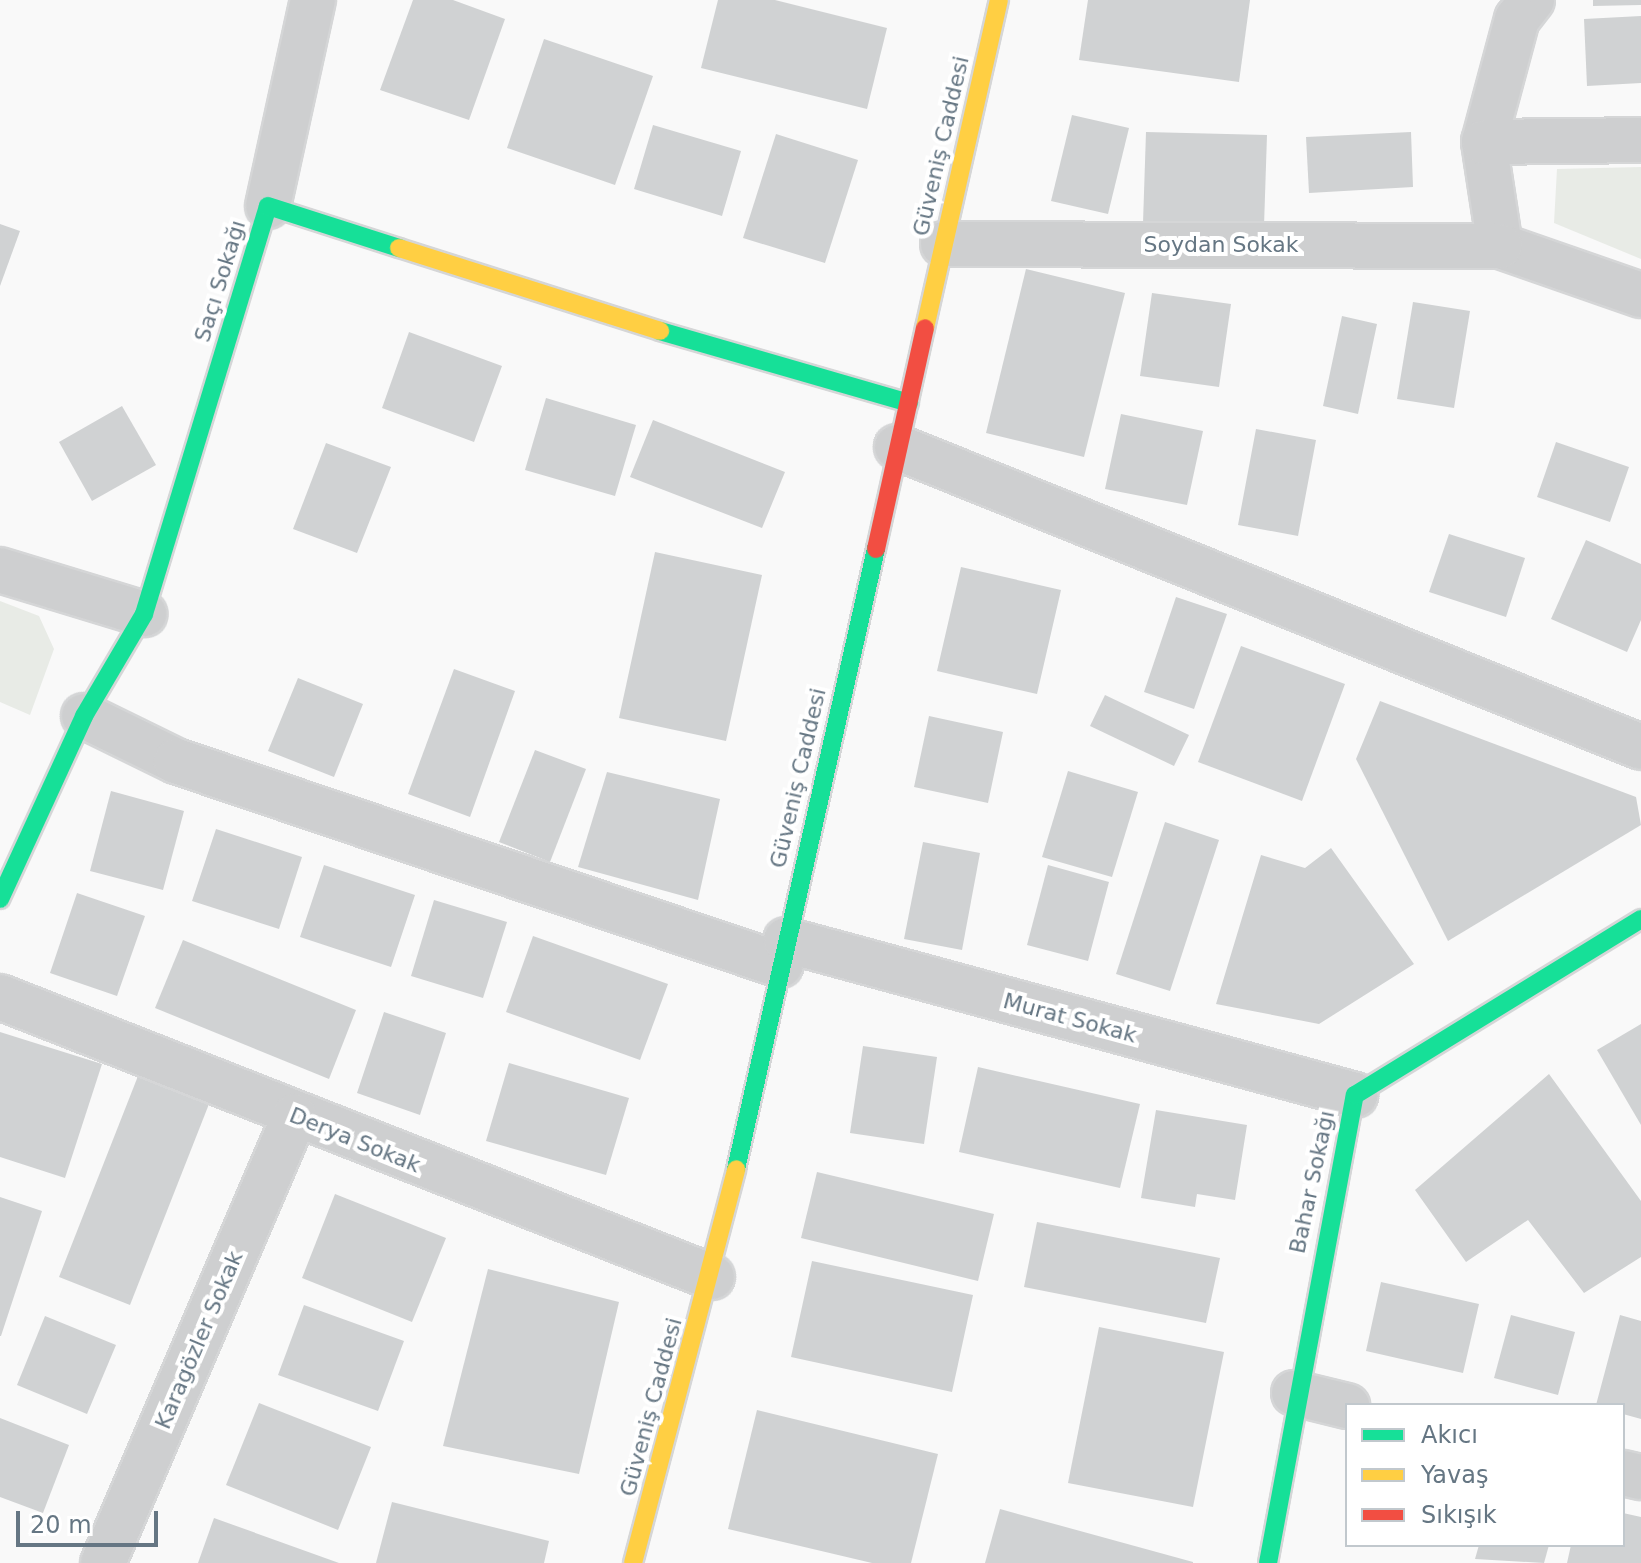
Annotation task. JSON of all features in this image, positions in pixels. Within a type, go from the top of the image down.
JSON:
[{"type":"street","name":"Güveniş Caddesi","points":[[633,1563],[712,1277],[999,0]]},
{"type":"street","points":[[1500,246],[1484,142],[1517,19],[1532,0]]},
{"type":"street","points":[[268,206],[316,4]]},
{"type":"street","points":[[1484,142],[1641,140]]},
{"type":"street","name":"Saçı Sokağı","points":[[0,899],[84,716],[144,614],[268,206],[844,390],[909,403]]},
{"type":"street","name":"Soydan Sokak","points":[[943,244],[1500,246],[1641,295]]},
{"type":"street","points":[[897,447],[1641,747]]},
{"type":"street","points":[[0,570],[144,614]]},
{"type":"street","name":"Murat Sokak","points":[[84,716],[176,761],[783,952],[1355,1095]]},
{"type":"street","name":"Bahar Sokağı","points":[[1268,1563],[1294,1393],[1355,1095],[1641,919]]},
{"type":"street","name":"Derya Sokak","points":[[0,997],[295,1116],[712,1277]]},
{"type":"street","name":"Karagözler Sokak","points":[[103,1563],[295,1116]]},
{"type":"street","points":[[1294,1393],[1345,1406]]},
{"type":"shaded area","points":[[1641,167],[1641,259],[1554,223],[1557,169]]},
{"type":"shaded area","points":[[0,601],[39,616],[54,649],[30,715],[0,702]]},
{"type":"building","points":[[413,0],[453,0],[505,19],[469,120],[380,90]]},
{"type":"building","points":[[718,0],[775,0],[887,28],[867,109],[701,68]]},
{"type":"building","points":[[1088,0],[1250,0],[1239,82],[1079,60]]},
{"type":"building","points":[[1593,0],[1641,0],[1641,5],[1593,6]]},
{"type":"building","points":[[1641,16],[1641,83],[1587,86],[1584,19]]},
{"type":"building","points":[[544,39],[653,76],[615,185],[507,148]]},
{"type":"building","points":[[1072,115],[1129,128],[1108,214],[1051,201]]},
{"type":"building","points":[[653,125],[741,151],[722,216],[634,189]]},
{"type":"building","points":[[1146,132],[1267,135],[1264,226],[1143,223]]},
{"type":"building","points":[[1411,132],[1413,187],[1309,193],[1306,137]]},
{"type":"building","points":[[776,134],[858,160],[825,263],[743,238]]},
{"type":"building","points":[[0,224],[20,231],[0,286]]},
{"type":"building","points":[[1026,269],[1125,293],[1084,457],[986,433]]},
{"type":"building","points":[[1152,293],[1231,304],[1219,387],[1140,376]]},
{"type":"building","points":[[1413,302],[1470,311],[1454,408],[1397,399]]},
{"type":"building","points":[[1342,316],[1377,324],[1358,414],[1323,406]]},
{"type":"building","points":[[409,332],[502,366],[474,442],[382,408]]},
{"type":"building","points":[[546,398],[636,425],[615,496],[525,470]]},
{"type":"building","points":[[122,406],[156,465],[92,501],[59,442]]},
{"type":"building","points":[[1121,414],[1203,431],[1187,505],[1105,489]]},
{"type":"building","points":[[653,420],[785,472],[762,528],[630,477]]},
{"type":"building","points":[[1256,429],[1316,440],[1298,536],[1238,525]]},
{"type":"building","points":[[1556,442],[1629,467],[1610,522],[1537,497]]},
{"type":"building","points":[[326,443],[391,467],[357,553],[293,529]]},
{"type":"building","points":[[1449,534],[1525,558],[1506,617],[1429,592]]},
{"type":"building","points":[[1586,540],[1641,564],[1641,620],[1627,652],[1551,619]]},
{"type":"building","points":[[655,552],[762,575],[726,741],[619,718]]},
{"type":"building","points":[[961,567],[1061,590],[1037,694],[937,671]]},
{"type":"building","points":[[1176,597],[1227,614],[1194,709],[1144,692]]},
{"type":"building","points":[[1241,646],[1345,684],[1302,801],[1198,762]]},
{"type":"building","points":[[454,669],[515,691],[470,817],[408,794]]},
{"type":"building","points":[[298,678],[363,704],[334,777],[268,751]]},
{"type":"building","points":[[1105,695],[1189,735],[1174,766],[1090,726]]},
{"type":"building","points":[[1380,701],[1636,797],[1641,825],[1448,941],[1356,759]]},
{"type":"building","points":[[929,716],[1003,732],[988,803],[914,787]]},
{"type":"building","points":[[535,750],[586,769],[550,862],[499,842]]},
{"type":"building","points":[[1068,771],[1138,792],[1112,877],[1042,857]]},
{"type":"building","points":[[607,772],[720,799],[698,900],[578,867]]},
{"type":"building","points":[[111,791],[184,811],[163,890],[90,871]]},
{"type":"building","points":[[1165,822],[1219,840],[1170,991],[1116,974]]},
{"type":"building","points":[[216,829],[302,857],[279,929],[192,901]]},
{"type":"building","points":[[923,842],[980,853],[962,950],[904,939]]},
{"type":"building","points":[[1331,848],[1414,964],[1319,1024],[1216,1004],[1261,855],[1305,868]]},
{"type":"building","points":[[324,865],[415,895],[391,967],[300,937]]},
{"type":"building","points":[[1048,865],[1109,882],[1088,961],[1027,945]]},
{"type":"building","points":[[77,893],[145,916],[117,996],[50,973]]},
{"type":"building","points":[[434,900],[507,922],[483,998],[411,976]]},
{"type":"building","points":[[533,936],[668,984],[640,1060],[506,1012]]},
{"type":"building","points":[[183,940],[356,1010],[329,1079],[155,1008]]},
{"type":"building","points":[[384,1012],[446,1033],[420,1115],[357,1093]]},
{"type":"building","points":[[1641,1024],[1641,1125],[1597,1050]]},
{"type":"building","points":[[0,1032],[102,1064],[65,1178],[0,1157]]},
{"type":"building","points":[[863,1046],[937,1057],[924,1144],[850,1133]]},
{"type":"building","points":[[509,1063],[629,1098],[606,1175],[486,1141]]},
{"type":"building","points":[[978,1067],[1140,1104],[1120,1188],[959,1152]]},
{"type":"building","points":[[1549,1074],[1641,1201],[1641,1257],[1584,1293],[1528,1220],[1466,1262],[1415,1190]]},
{"type":"building","points":[[138,1076],[209,1104],[130,1305],[59,1277]]},
{"type":"building","points":[[1156,1110],[1247,1125],[1235,1200],[1197,1194],[1195,1207],[1141,1198]]},
{"type":"building","points":[[817,1172],[994,1214],[978,1281],[801,1238]]},
{"type":"building","points":[[335,1194],[446,1238],[412,1322],[302,1278]]},
{"type":"building","points":[[0,1197],[42,1211],[1,1336],[0,1336]]},
{"type":"building","points":[[1037,1222],[1220,1258],[1206,1323],[1024,1287]]},
{"type":"building","points":[[812,1261],[973,1295],[952,1392],[791,1357]]},
{"type":"building","points":[[488,1269],[619,1302],[579,1474],[443,1446]]},
{"type":"building","points":[[1381,1282],[1479,1304],[1463,1373],[1366,1351]]},
{"type":"building","points":[[304,1305],[404,1341],[378,1411],[278,1375]]},
{"type":"building","points":[[1511,1315],[1575,1332],[1558,1395],[1494,1378]]},
{"type":"building","points":[[1620,1315],[1641,1321],[1641,1419],[1625,1415],[1625,1403],[1597,1403]]},
{"type":"building","points":[[45,1316],[116,1345],[87,1414],[17,1385]]},
{"type":"building","points":[[1099,1327],[1224,1352],[1193,1507],[1068,1483]]},
{"type":"building","points":[[259,1403],[371,1447],[338,1530],[226,1485]]},
{"type":"building","points":[[757,1410],[938,1454],[911,1563],[872,1563],[728,1529]]},
{"type":"building","points":[[0,1418],[69,1445],[43,1513],[0,1497]]},
{"type":"building","points":[[392,1502],[549,1541],[544,1563],[376,1563]]},
{"type":"building","points":[[1000,1509],[1193,1562],[1193,1563],[985,1563]]},
{"type":"building","points":[[1625,1513],[1641,1517],[1641,1563],[1567,1563],[1571,1547],[1625,1547]]},
{"type":"building","points":[[214,1518],[339,1563],[198,1563]]},
{"type":"building","points":[[1478,1547],[1548,1547],[1544,1563],[1475,1559]]},
{"type":"traffic: fast","points":[[0,899],[84,716],[144,614],[268,206],[399,248]]},
{"type":"traffic: fast","points":[[660,331],[909,403]]},
{"type":"traffic: fast","points":[[736,1169],[876,549]]},
{"type":"traffic: fast","points":[[1268,1563],[1355,1095],[1641,919]]},
{"type":"traffic: slow","points":[[925,328],[999,0]]},
{"type":"traffic: slow","points":[[399,248],[660,331]]},
{"type":"traffic: slow","points":[[633,1563],[736,1169]]},
{"type":"traffic: jam","points":[[876,549],[925,328]]}]
